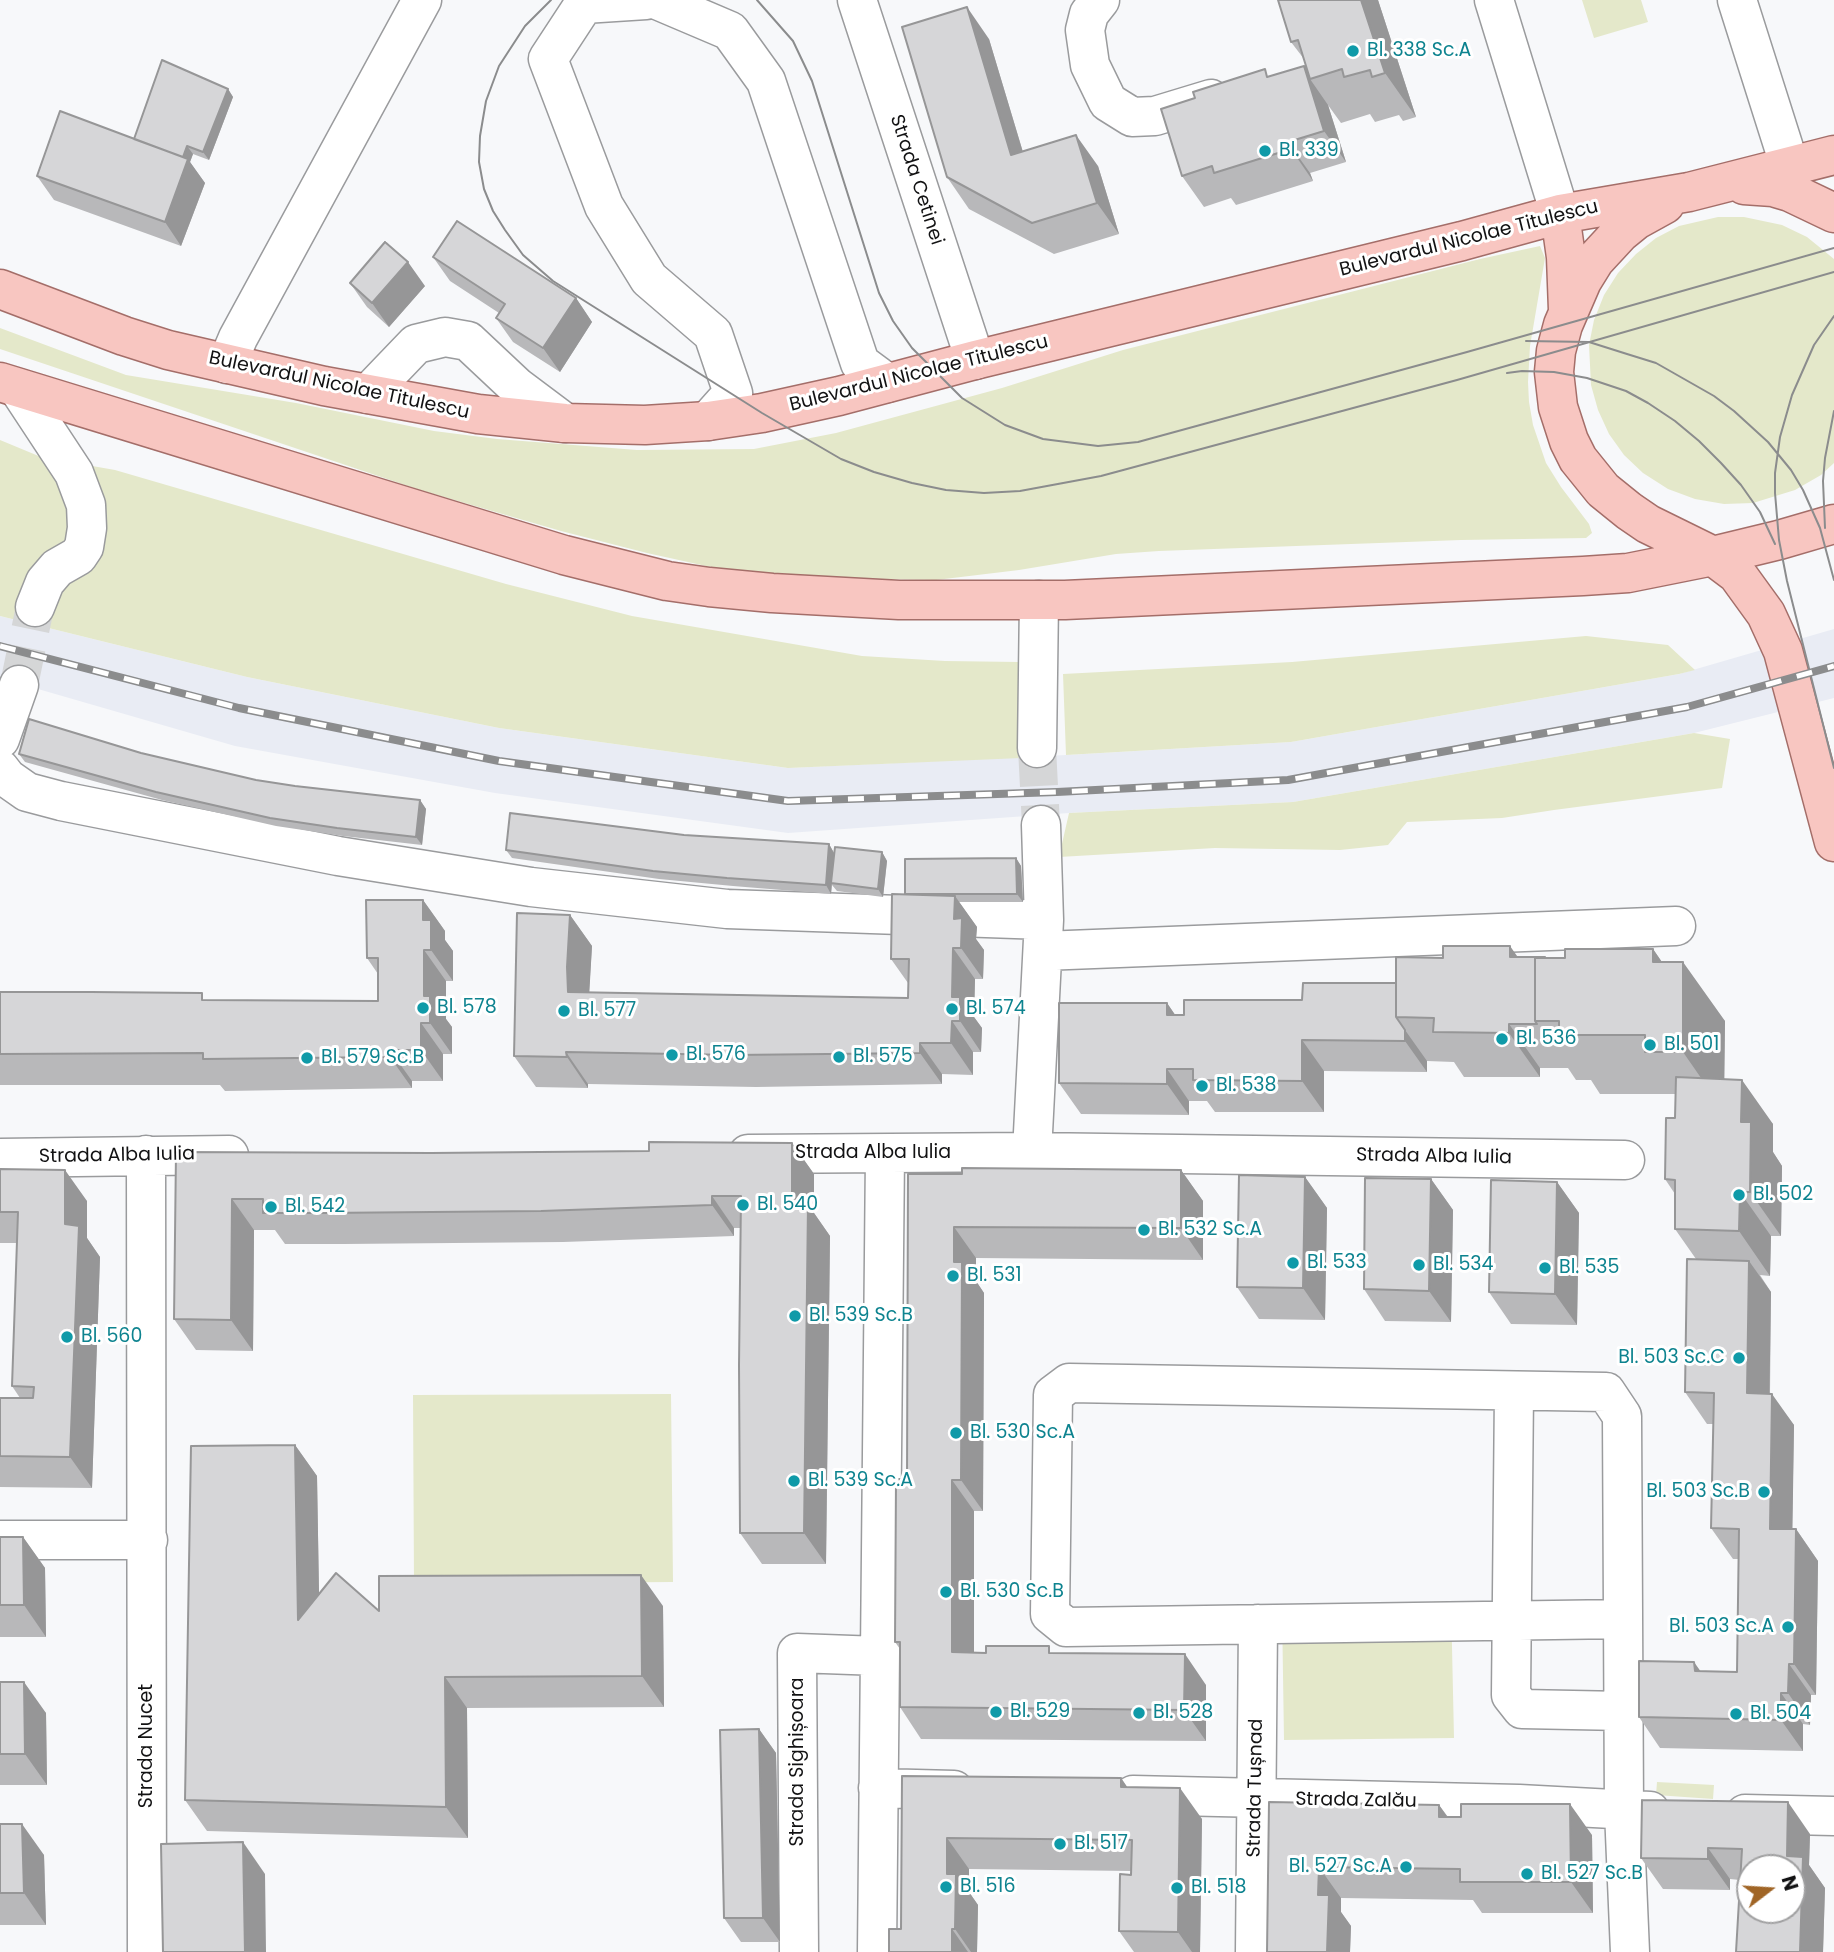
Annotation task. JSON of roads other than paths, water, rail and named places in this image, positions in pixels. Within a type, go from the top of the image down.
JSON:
[{"type":"main road","name":"Bulevardul Nicolae Titulescu","points":[[0,289],[168,350],[324,386],[478,414],[565,422],[645,425],[708,421],[762,413],[887,383],[1560,214],[1704,188],[1834,155]]},
{"type":"main road","points":[[1790,167],[1834,213]]},
{"type":"main road","points":[[1834,213],[1790,192],[1773,187],[1740,184],[1704,188],[1636,220],[1595,260],[1582,281],[1563,325],[1554,372],[1562,425],[1578,459],[1598,484],[1648,524],[1713,556],[1737,575],[1766,614],[1783,652],[1834,842]]},
{"type":"main road","points":[[1560,214],[1566,257],[1568,315]]},
{"type":"main road","points":[[9,385],[564,555],[667,580],[772,593],[873,599],[1040,600],[1628,573],[1713,556],[1834,524]]},
{"type":"street","points":[[646,0],[584,4],[548,59],[604,206],[649,279],[713,334],[733,393],[708,421]]},
{"type":"street","points":[[657,0],[730,31],[766,80],[860,363],[887,383]]},
{"type":"street","name":"Strada Cetinei","points":[[857,0],[975,360]]},
{"type":"street","points":[[1100,0],[1089,14],[1085,30],[1090,65],[1108,102],[1132,117],[1155,116],[1248,89]]},
{"type":"street","points":[[1494,0],[1560,214]]},
{"type":"street","points":[[1737,0],[1790,167]]},
{"type":"street","points":[[227,364],[420,1]]},
{"type":"street","points":[[368,394],[416,344],[445,337],[468,341],[517,387],[565,422]]},
{"type":"street","points":[[9,385],[74,473],[86,505],[84,547],[78,556],[57,568],[45,582],[35,607]]},
{"type":"street","points":[[1037,748],[1040,600]]},
{"type":"street","points":[[0,739],[19,685]]},
{"type":"street","points":[[0,769],[7,778],[27,792],[61,801],[338,856],[531,887],[727,909],[1043,935],[1676,926]]},
{"type":"street","points":[[1032,1152],[1043,935],[1041,825]]},
{"type":"street","name":"Strada Alba Iulia","points":[[718,1154],[1032,1152],[1625,1160]]},
{"type":"street","points":[[877,1952],[885,1154]]},
{"type":"street","name":"Strada Alba Iulia","points":[[0,1158],[258,1155]]},
{"type":"street","name":"Strada Nucet","points":[[146,1156],[147,1952]]},
{"type":"street","points":[[1623,1619],[1066,1627],[1051,1614],[1054,1395],[1069,1383],[1606,1392],[1622,1416],[1624,1811],[1630,1952]]},
{"type":"street","points":[[1514,1391],[1511,1695],[1522,1709],[1623,1711]]},
{"type":"street","points":[[0,1540],[148,1540]]},
{"type":"street","name":"Strada Tușnad","points":[[1255,1952],[1258,1624]]},
{"type":"street","name":"Strada Sighișoara","points":[[799,1952],[797,1653],[879,1656]]},
{"type":"street","points":[[878,1788],[990,1791]]},
{"type":"street","name":"Strada Zalău","points":[[1102,1794],[1519,1804],[1624,1811],[1834,1816]]},
{"type":"tunnel","points":[[19,685],[35,607]]},
{"type":"tunnel","points":[[1037,748],[1041,825]]},
{"type":"tram line","points":[[551,0],[525,26],[499,66],[486,101],[480,136],[479,162],[484,189],[493,211],[523,255],[553,281],[762,413],[841,459],[912,483],[946,490],[984,493],[1020,491],[1101,476],[1457,380],[1834,272]]},
{"type":"tram line","points":[[757,0],[793,41],[812,81],[879,293],[893,321],[912,348],[962,398],[1005,425],[1043,439],[1098,446],[1138,442],[1834,248]]},
{"type":"tram line","points":[[1834,316],[1814,345],[1792,395],[1780,437],[1775,473],[1779,540],[1787,581],[1834,768]]},
{"type":"tram line","points":[[1526,341],[1589,342],[1656,363],[1714,396],[1734,411],[1768,442],[1803,490],[1820,528],[1834,580]]},
{"type":"tram line","points":[[1507,373],[1554,372],[1587,378],[1626,391],[1648,403],[1699,441],[1741,485],[1760,512],[1775,544]]},
{"type":"tram line","points":[[1825,528],[1823,481],[1834,411]]},
{"type":"railway","points":[[0,646],[239,708],[499,761],[788,801],[1057,792],[1288,780],[1687,707],[1834,666]]},
{"type":"place","name":"Bl. 338 Sc.A","points":[[1353,51]]},
{"type":"place","name":"Bl. 339","points":[[1265,151]]},
{"type":"place","name":"Bl. 578","points":[[423,1008]]},
{"type":"place","name":"Bl. 574","points":[[952,1009]]},
{"type":"place","name":"Bl. 577","points":[[564,1011]]},
{"type":"place","name":"Bl. 536","points":[[1502,1039]]},
{"type":"place","name":"Bl. 501","points":[[1650,1045]]},
{"type":"place","name":"Bl. 576","points":[[672,1055]]},
{"type":"place","name":"Bl. 575","points":[[839,1057]]},
{"type":"place","name":"Bl. 579 Sc.B","points":[[307,1058]]},
{"type":"place","name":"Bl. 538","points":[[1202,1086]]},
{"type":"place","name":"Bl. 502","points":[[1739,1195]]},
{"type":"place","name":"Bl. 540","points":[[743,1205]]},
{"type":"place","name":"Bl. 542","points":[[271,1207]]},
{"type":"place","name":"Bl. 532 Sc.A","points":[[1144,1230]]},
{"type":"place","name":"Bl. 533","points":[[1293,1263]]},
{"type":"place","name":"Bl. 534","points":[[1419,1265]]},
{"type":"place","name":"Bl. 535","points":[[1545,1268]]},
{"type":"place","name":"Bl. 531","points":[[953,1276]]},
{"type":"place","name":"Bl. 539 Sc.B","points":[[795,1316]]},
{"type":"place","name":"Bl. 560","points":[[67,1337]]},
{"type":"place","name":"Bl. 503 Sc.C","points":[[1739,1358]]},
{"type":"place","name":"Bl. 530 Sc.A","points":[[956,1433]]},
{"type":"place","name":"Bl. 539 Sc.A","points":[[794,1481]]},
{"type":"place","name":"Bl. 503 Sc.B","points":[[1764,1492]]},
{"type":"place","name":"Bl. 530 Sc.B","points":[[946,1592]]},
{"type":"place","name":"Bl. 503 Sc.A","points":[[1788,1627]]},
{"type":"place","name":"Bl. 529","points":[[996,1712]]},
{"type":"place","name":"Bl. 528","points":[[1139,1713]]},
{"type":"place","name":"Bl. 504","points":[[1736,1714]]},
{"type":"place","name":"Bl. 517","points":[[1060,1844]]},
{"type":"place","name":"Bl. 527 Sc.A","points":[[1406,1867]]},
{"type":"place","name":"Bl. 527 Sc.B","points":[[1527,1874]]},
{"type":"place","name":"Bl. 516","points":[[946,1887]]},
{"type":"place","name":"Bl. 518","points":[[1177,1888]]}]
